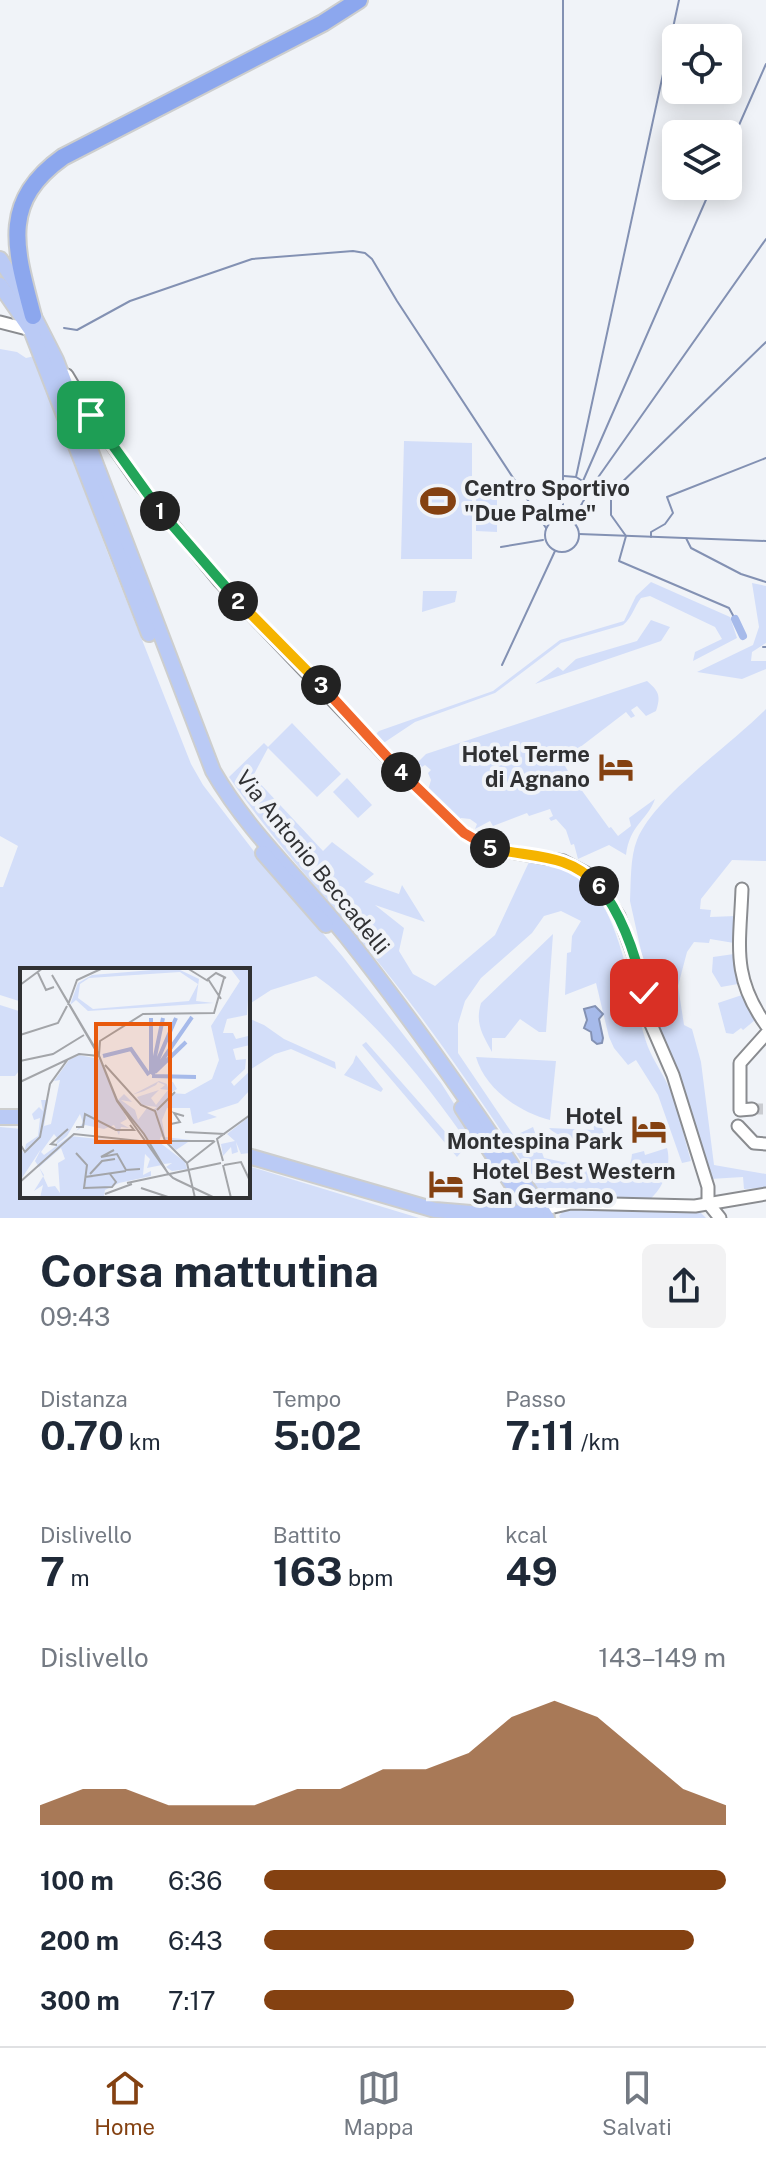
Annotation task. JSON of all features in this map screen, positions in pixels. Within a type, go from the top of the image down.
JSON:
[{"type":"highway","points":[[1,262],[9,257],[18,202],[31,182],[49,165],[323,23],[359,0]]},
{"type":"highway","points":[[13,237],[35,324]]},
{"type":"main road","points":[[1,262],[35,324]]},
{"type":"main road","points":[[0,285],[16,307],[35,324]]},
{"type":"main road","name":"Via Antonio Beccadelli","points":[[35,324],[185,727],[214,789],[369,979],[494,1147]]},
{"type":"main road","name":"Via Antonio Beccadelli","points":[[49,359],[70,396],[213,771],[243,816],[322,906],[414,1023],[538,1215]]},
{"type":"main road","points":[[250,1157],[435,1210],[460,1214],[538,1215]]},
{"type":"street","points":[[3,323],[16,317],[16,307]]},
{"type":"street","points":[[3,323],[35,324]]},
{"type":"street","points":[[49,359],[137,481],[219,581],[400,771],[464,833],[493,849],[563,861],[586,873],[604,893],[619,916],[639,970],[650,1022],[673,1075],[708,1187],[708,1203],[720,1218]]},
{"type":"street","points":[[70,396],[91,415]]},
{"type":"street","points":[[742,889],[739,940],[742,978],[748,997],[766,1025]]},
{"type":"street","points":[[746,1110],[740,1063],[766,1034]]},
{"type":"street","points":[[738,1126],[754,1143],[766,1144]]},
{"type":"street","points":[[538,1215],[571,1203],[695,1206],[766,1194]]},
{"type":"shaded area","points":[[0,349],[17,352],[26,358],[35,356],[107,551],[191,764],[203,785],[441,1083],[470,1129],[463,1136],[396,1050],[357,1010],[316,976],[271,990],[250,1006],[250,968],[20,968],[20,1001],[0,995],[0,887],[3,887],[18,846],[0,836]]},
{"type":"shaded area","points":[[404,441],[472,443],[472,559],[401,559]]},
{"type":"shaded area","points":[[476,486],[497,486],[497,532],[476,531]]},
{"type":"shaded area","points":[[651,582],[730,617],[737,638],[693,661],[695,652],[722,639],[715,627],[650,596],[641,598],[623,625],[561,643],[495,693],[415,722],[382,744],[374,736],[379,731],[493,691],[560,640],[624,621],[636,596]]},
{"type":"shaded area","points":[[752,583],[766,586],[766,643],[752,652],[751,661],[766,661],[766,669],[742,679],[697,672],[753,645],[759,627]]},
{"type":"shaded area","points":[[423,591],[457,591],[455,602],[422,612]]},
{"type":"shaded area","points":[[651,620],[670,627],[661,641],[535,684],[558,667],[563,671],[576,659],[637,641]]},
{"type":"shaded area","points":[[647,681],[658,694],[656,711],[646,716],[637,706],[631,710],[635,716],[631,718],[626,712],[562,761],[571,776],[576,773],[579,777],[575,781],[618,836],[631,826],[629,818],[655,799],[631,836],[626,855],[609,845],[578,859],[566,830],[556,819],[551,821],[549,818],[553,816],[550,809],[529,816],[527,813],[493,826],[490,821],[475,829],[477,824],[461,818],[461,823],[428,790],[431,780],[428,773],[431,770],[418,762],[426,754]]},
{"type":"shaded area","points":[[766,709],[766,861],[732,860],[701,899],[700,909],[711,910],[710,917],[736,916],[734,943],[710,939],[709,943],[694,942],[687,952],[678,986],[684,1025],[692,1029],[701,1062],[714,1165],[766,1174],[766,1188],[744,1189],[743,1177],[710,1179],[676,1067],[659,1032],[630,901],[631,878],[633,854],[646,823],[676,789]]},
{"type":"shaded area","points":[[292,723],[341,774],[317,797],[268,748],[253,776],[323,851],[332,842],[374,874],[364,882],[399,894],[402,885],[425,922],[375,905],[404,928],[399,951],[413,974],[435,986],[495,935],[529,862],[574,874],[598,898],[617,937],[648,1047],[670,1090],[691,1161],[682,1163],[658,1095],[636,1060],[628,1065],[614,1048],[596,983],[565,995],[567,953],[571,952],[572,936],[581,921],[561,911],[544,916],[532,933],[481,978],[465,1001],[458,1024],[458,1053],[514,1136],[533,1127],[544,1158],[615,1173],[628,1167],[632,1154],[644,1151],[645,1155],[667,1148],[665,1177],[649,1200],[567,1198],[562,1195],[550,1198],[548,1204],[529,1181],[533,1178],[428,1027],[229,777],[264,743],[268,747]]},
{"type":"shaded area","points":[[347,778],[372,805],[358,818],[333,792]]},
{"type":"shaded area","points":[[553,934],[546,1032],[539,1032],[520,1019],[505,1038],[492,1038],[492,1052],[479,1023],[481,1003]]},
{"type":"shaded area","points":[[734,954],[738,984],[721,987],[712,972],[713,957]]},
{"type":"shaded area","points":[[742,995],[755,1020],[743,1030],[726,1033],[718,1003]]},
{"type":"shaded area","points":[[0,1005],[20,1011],[20,1070],[15,1076],[0,1076]]},
{"type":"shaded area","points":[[250,1019],[284,1039],[335,1062],[336,1069],[291,1049],[275,1054],[250,1070]]},
{"type":"shaded area","points":[[366,1042],[462,1151],[457,1157],[362,1045]]},
{"type":"shaded area","points":[[356,1055],[383,1089],[381,1092],[344,1075]]},
{"type":"shaded area","points":[[476,1057],[556,1061],[550,1120],[505,1098],[487,1079]]},
{"type":"shaded area","points":[[599,1112],[603,1132],[609,1137],[604,1152],[549,1128],[594,1130],[592,1114]]},
{"type":"shaded area","points":[[0,1127],[20,1129],[20,1198],[250,1198],[250,1167],[419,1218],[0,1218]]},
{"type":"shaded area","points":[[564,1210],[698,1210],[706,1218],[560,1218]]},
{"type":"water","points":[[595,1006],[603,1014],[599,1019],[602,1043],[597,1044],[592,1040],[591,1032],[584,1028],[587,1020],[584,1009]]},
{"type":"waterway","points":[[563,0],[563,518]]},
{"type":"waterway","points":[[576,477],[679,0]]},
{"type":"waterway","points":[[741,120],[766,64]]},
{"type":"waterway","points":[[583,481],[706,200]]},
{"type":"waterway","points":[[572,521],[592,486],[766,239]]},
{"type":"waterway","points":[[64,328],[77,330],[130,301],[252,259],[353,251],[365,253],[372,259],[546,528]]},
{"type":"waterway","points":[[612,492],[766,342]]},
{"type":"waterway","points":[[651,537],[651,532],[665,524],[673,513],[667,497],[766,458]]},
{"type":"waterway","points":[[564,476],[576,477],[591,486]]},
{"type":"waterway","points":[[596,482],[611,493],[611,515],[626,536],[619,561],[729,608],[735,619]]},
{"type":"waterway","points":[[562,518],[574,523],[579,535],[574,547],[562,552],[550,547],[545,535],[550,523],[562,518]]},
{"type":"waterway","points":[[579,534],[766,541]]},
{"type":"waterway","points":[[686,538],[691,548],[741,574],[766,582]]},
{"type":"waterway","points":[[501,547],[543,540]]},
{"type":"waterway","points":[[502,665],[555,551]]},
{"type":"waterway","points":[[735,619],[743,636]]},
{"type":"tunnel","points":[[752,1109],[766,1109]]},
{"type":"place","name":"Centro Sportivo \"Due Palme\"","points":[[438,501]]},
{"type":"place","name":"Hotel Terme di Agnano","points":[[616,767]]},
{"type":"place","name":"Hotel Montespina Park","points":[[649,1129]]},
{"type":"place","name":"Hotel Best Western San Germano","points":[[446,1184]]},
{"type":"route","points":[[91,415],[113,449],[191,550],[400,771],[464,833],[493,849],[563,861],[586,873],[619,916],[644,993]]}]
